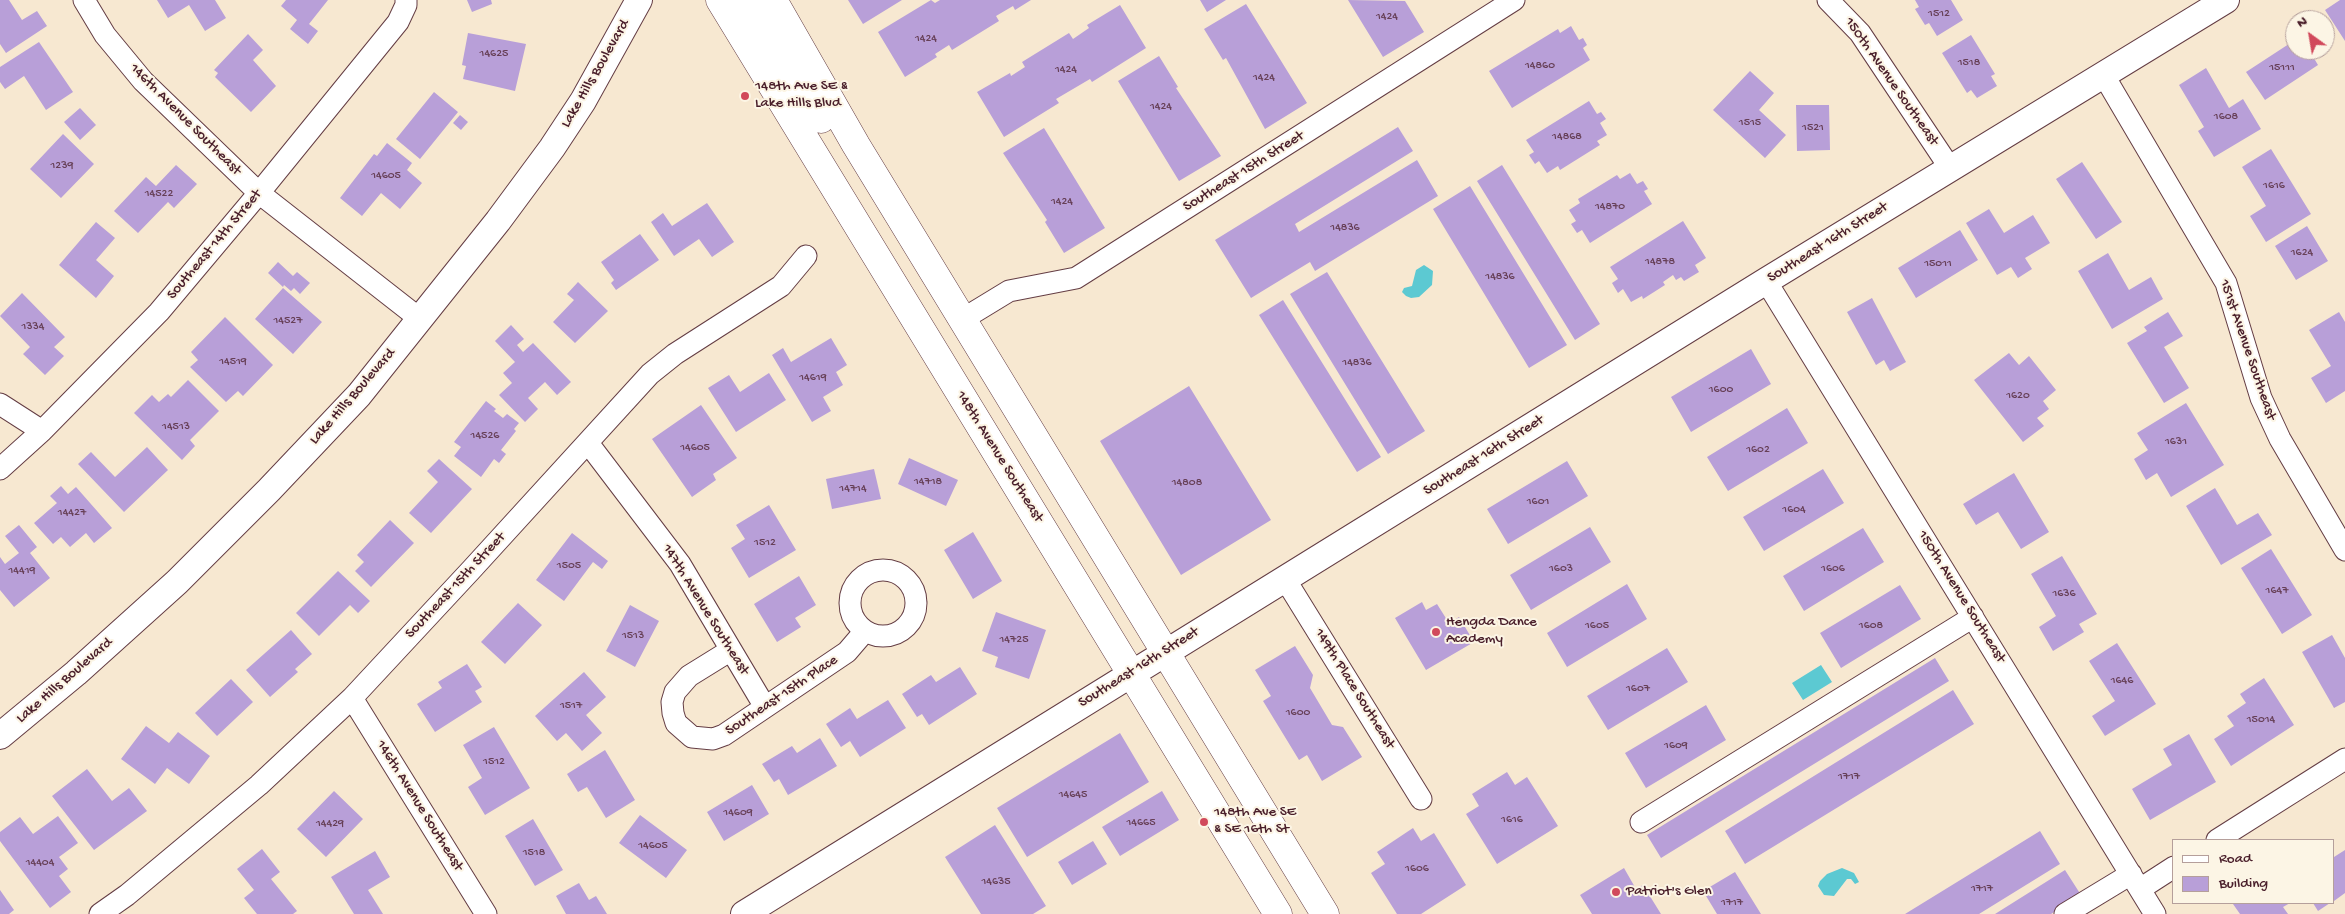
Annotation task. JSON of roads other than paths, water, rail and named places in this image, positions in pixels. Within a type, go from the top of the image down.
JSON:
[{"type":"main road","name":"148th Avenue Southeast","points":[[720,0],[1278,914]]},
{"type":"main road","points":[[748,0],[819,117],[856,146]]},
{"type":"main road","points":[[773,0],[856,146],[1325,914]]},
{"type":"street","name":"146th Avenue Southeast","points":[[84,0],[105,35],[144,81],[259,193],[420,319]]},
{"type":"street","name":"Southeast 14th Street","points":[[0,469],[42,431],[159,312],[398,22],[406,5],[406,0]]},
{"type":"street","name":"Lake Hills Boulevard","points":[[0,736],[76,673],[183,576],[269,490],[359,395],[498,221],[552,148],[583,101],[638,0]]},
{"type":"street","name":"Southeast 15th Street","points":[[963,319],[1009,291],[1076,278],[1514,0]]},
{"type":"street","name":"150th Avenue Southeast","points":[[1828,0],[1860,33],[1950,168]]},
{"type":"street","name":"Southeast 16th Street","points":[[744,914],[1766,281],[2226,0]]},
{"type":"street","name":"151st Avenue Southeast","points":[[2103,74],[2226,284],[2261,398],[2280,439],[2345,550]]},
{"type":"street","name":"Southeast 15th Street","points":[[100,914],[127,895],[259,785],[352,698],[650,374],[675,354],[781,286],[806,256]]},
{"type":"street","name":"150th Avenue Southeast","points":[[1766,281],[2155,914]]},
{"type":"street","points":[[0,404],[42,431]]},
{"type":"street","name":"147th Avenue Southeast","points":[[588,443],[680,564],[765,707]]},
{"type":"street","name":"149th Place Southeast","points":[[1286,579],[1421,799]]},
{"type":"street","points":[[1641,822],[1973,617]]},
{"type":"street","name":"Southeast 15th Place","points":[[731,650],[681,683],[672,702],[676,722],[683,731],[692,737],[713,739],[724,735],[847,652],[865,631]]},
{"type":"street","name":"146th Avenue Southeast","points":[[352,698],[486,914]]},
{"type":"street","points":[[2219,839],[2345,759]]},
{"type":"street","points":[[2065,914],[2136,881],[2172,868]]},
{"type":"water","points":[[1424,265],[1433,271],[1432,285],[1419,297],[1411,298],[1406,296],[1402,292],[1404,288],[1412,286],[1416,270]]},
{"type":"water","points":[[1821,665],[1832,682],[1803,700],[1792,683]]},
{"type":"water","points":[[1842,868],[1854,873],[1859,882],[1855,884],[1851,879],[1847,879],[1834,896],[1824,895],[1818,886],[1820,881],[1827,874]]},
{"type":"place","name":"148th Ave SE & Lake Hills Blvd","points":[[745,96]]},
{"type":"place","name":"Hengda Dance Academy","points":[[1436,632]]},
{"type":"place","name":"148th Ave SE & SE 16th St","points":[[1204,822]]},
{"type":"place","name":"Patriot's Glen","points":[[1616,892]]}]
